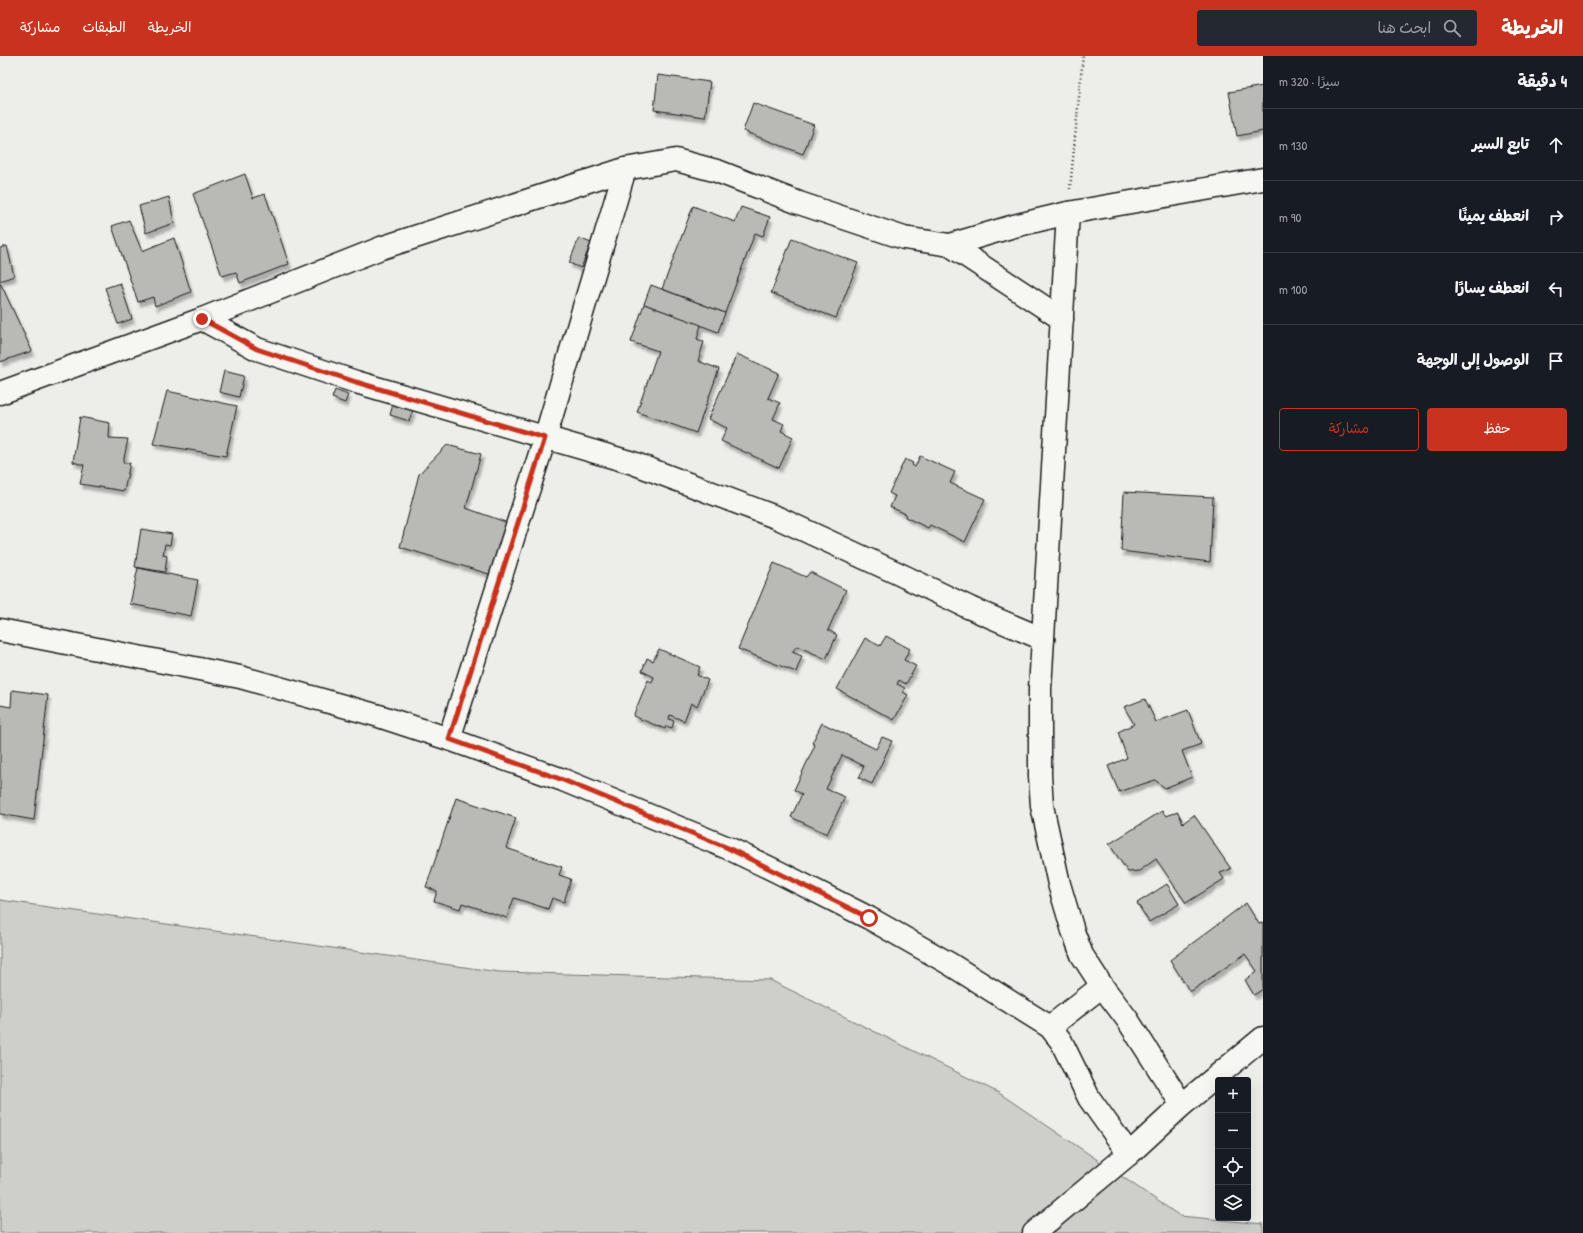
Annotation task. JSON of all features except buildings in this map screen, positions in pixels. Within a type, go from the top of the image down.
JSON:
[{"type":"street","points":[[0,394],[202,319],[381,248],[624,169],[666,161],[682,161],[717,171],[799,203],[904,238],[950,245],[1062,319]]},
{"type":"street","points":[[449,739],[545,438],[624,169]]},
{"type":"street","points":[[950,245],[1014,226],[1068,213],[1263,179]]},
{"type":"street","points":[[1068,213],[1040,689],[1040,776],[1042,806],[1059,884],[1082,955],[1102,986],[1127,1019],[1182,1105]]},
{"type":"street","points":[[202,319],[257,349],[356,382],[633,463],[778,518],[970,608],[1043,639]]},
{"type":"street","points":[[0,630],[240,677],[379,716],[449,739],[563,780],[728,848],[771,868],[875,922],[950,964],[1050,1027],[1061,1041],[1088,1098],[1129,1154]]},
{"type":"street","points":[[1050,1027],[1102,986]]},
{"type":"street","points":[[1034,1233],[1129,1154],[1182,1105],[1263,1038]]},
{"type":"path","points":[[1068,213],[1083,56]]},
{"type":"shaded area","points":[[0,900],[499,972],[770,980],[999,1093],[1180,1216],[1215,1219],[1215,1221],[1263,1224],[1263,1233],[0,1233]]},
{"type":"route","points":[[202,319],[257,349],[356,382],[545,438],[449,739],[563,780],[728,848],[869,918]]}]
